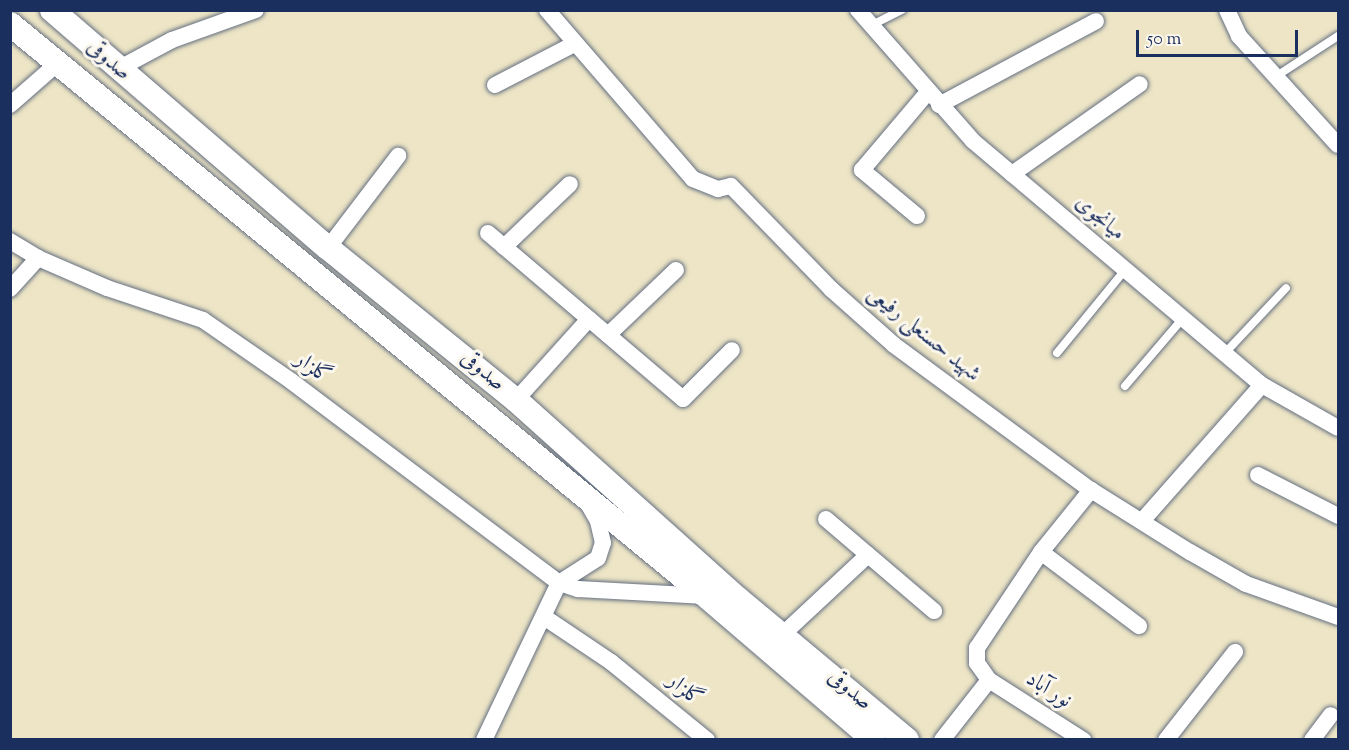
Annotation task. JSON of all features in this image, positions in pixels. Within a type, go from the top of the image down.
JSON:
[{"type":"main road","name":"صدوقی","points":[[52,10],[86,42],[328,248],[516,400],[781,636],[907,740]]},
{"type":"main road","name":"صدوقی","points":[[10,24],[706,596],[874,740]]},
{"type":"main road","points":[[58,63],[86,42]]},
{"type":"main road","points":[[93,91],[118,69]]},
{"type":"street","points":[[118,69],[172,40],[256,10]]},
{"type":"street","name":"شهید حسنعلی رفیعی","points":[[547,10],[693,179],[718,189],[731,186],[831,289],[894,345],[1091,490],[1142,522],[1246,584],[1338,617]]},
{"type":"street","name":"میانجوی","points":[[858,10],[927,92],[973,141],[1262,385],[1338,428]]},
{"type":"street","points":[[1227,10],[1239,36],[1274,77],[1337,141]]},
{"type":"street","points":[[939,105],[1096,21]]},
{"type":"street","points":[[495,85],[574,44]]},
{"type":"street","points":[[10,105],[58,63]]},
{"type":"street","points":[[1012,174],[1140,84]]},
{"type":"street","points":[[917,216],[862,170],[927,92]]},
{"type":"street","points":[[328,248],[398,156]]},
{"type":"street","points":[[504,247],[570,184]]},
{"type":"street","points":[[488,233],[683,399],[732,350]]},
{"type":"street","name":"گلزار","points":[[10,241],[39,258],[107,288],[203,320],[291,381],[559,583]]},
{"type":"street","points":[[10,289],[39,258]]},
{"type":"street","points":[[608,335],[676,270]]},
{"type":"street","points":[[516,400],[589,319]]},
{"type":"street","points":[[1142,522],[1262,385]]},
{"type":"street","points":[[1258,476],[1335,508]]},
{"type":"street","points":[[942,740],[989,680],[977,663],[976,648],[1041,552],[1091,490]]},
{"type":"street","points":[[484,740],[559,583],[589,566],[598,558],[603,543],[598,521],[581,493]]},
{"type":"street","points":[[826,519],[934,611]]},
{"type":"street","points":[[1041,552],[1139,626]]},
{"type":"street","points":[[781,636],[868,555]]},
{"type":"street","points":[[559,583],[578,589],[706,596]]},
{"type":"street","name":"گلزار","points":[[544,617],[611,662],[707,740]]},
{"type":"street","points":[[1166,740],[1235,652]]},
{"type":"street","name":"نور آباد","points":[[989,680],[1083,740]]},
{"type":"street","points":[[1312,740],[1331,715]]},
{"type":"lane","points":[[872,26],[902,10]]},
{"type":"lane","points":[[1274,77],[1338,36]]},
{"type":"lane","points":[[1057,353],[1125,270]]},
{"type":"lane","points":[[1225,353],[1286,288]]},
{"type":"lane","points":[[1125,386],[1183,318]]}]
